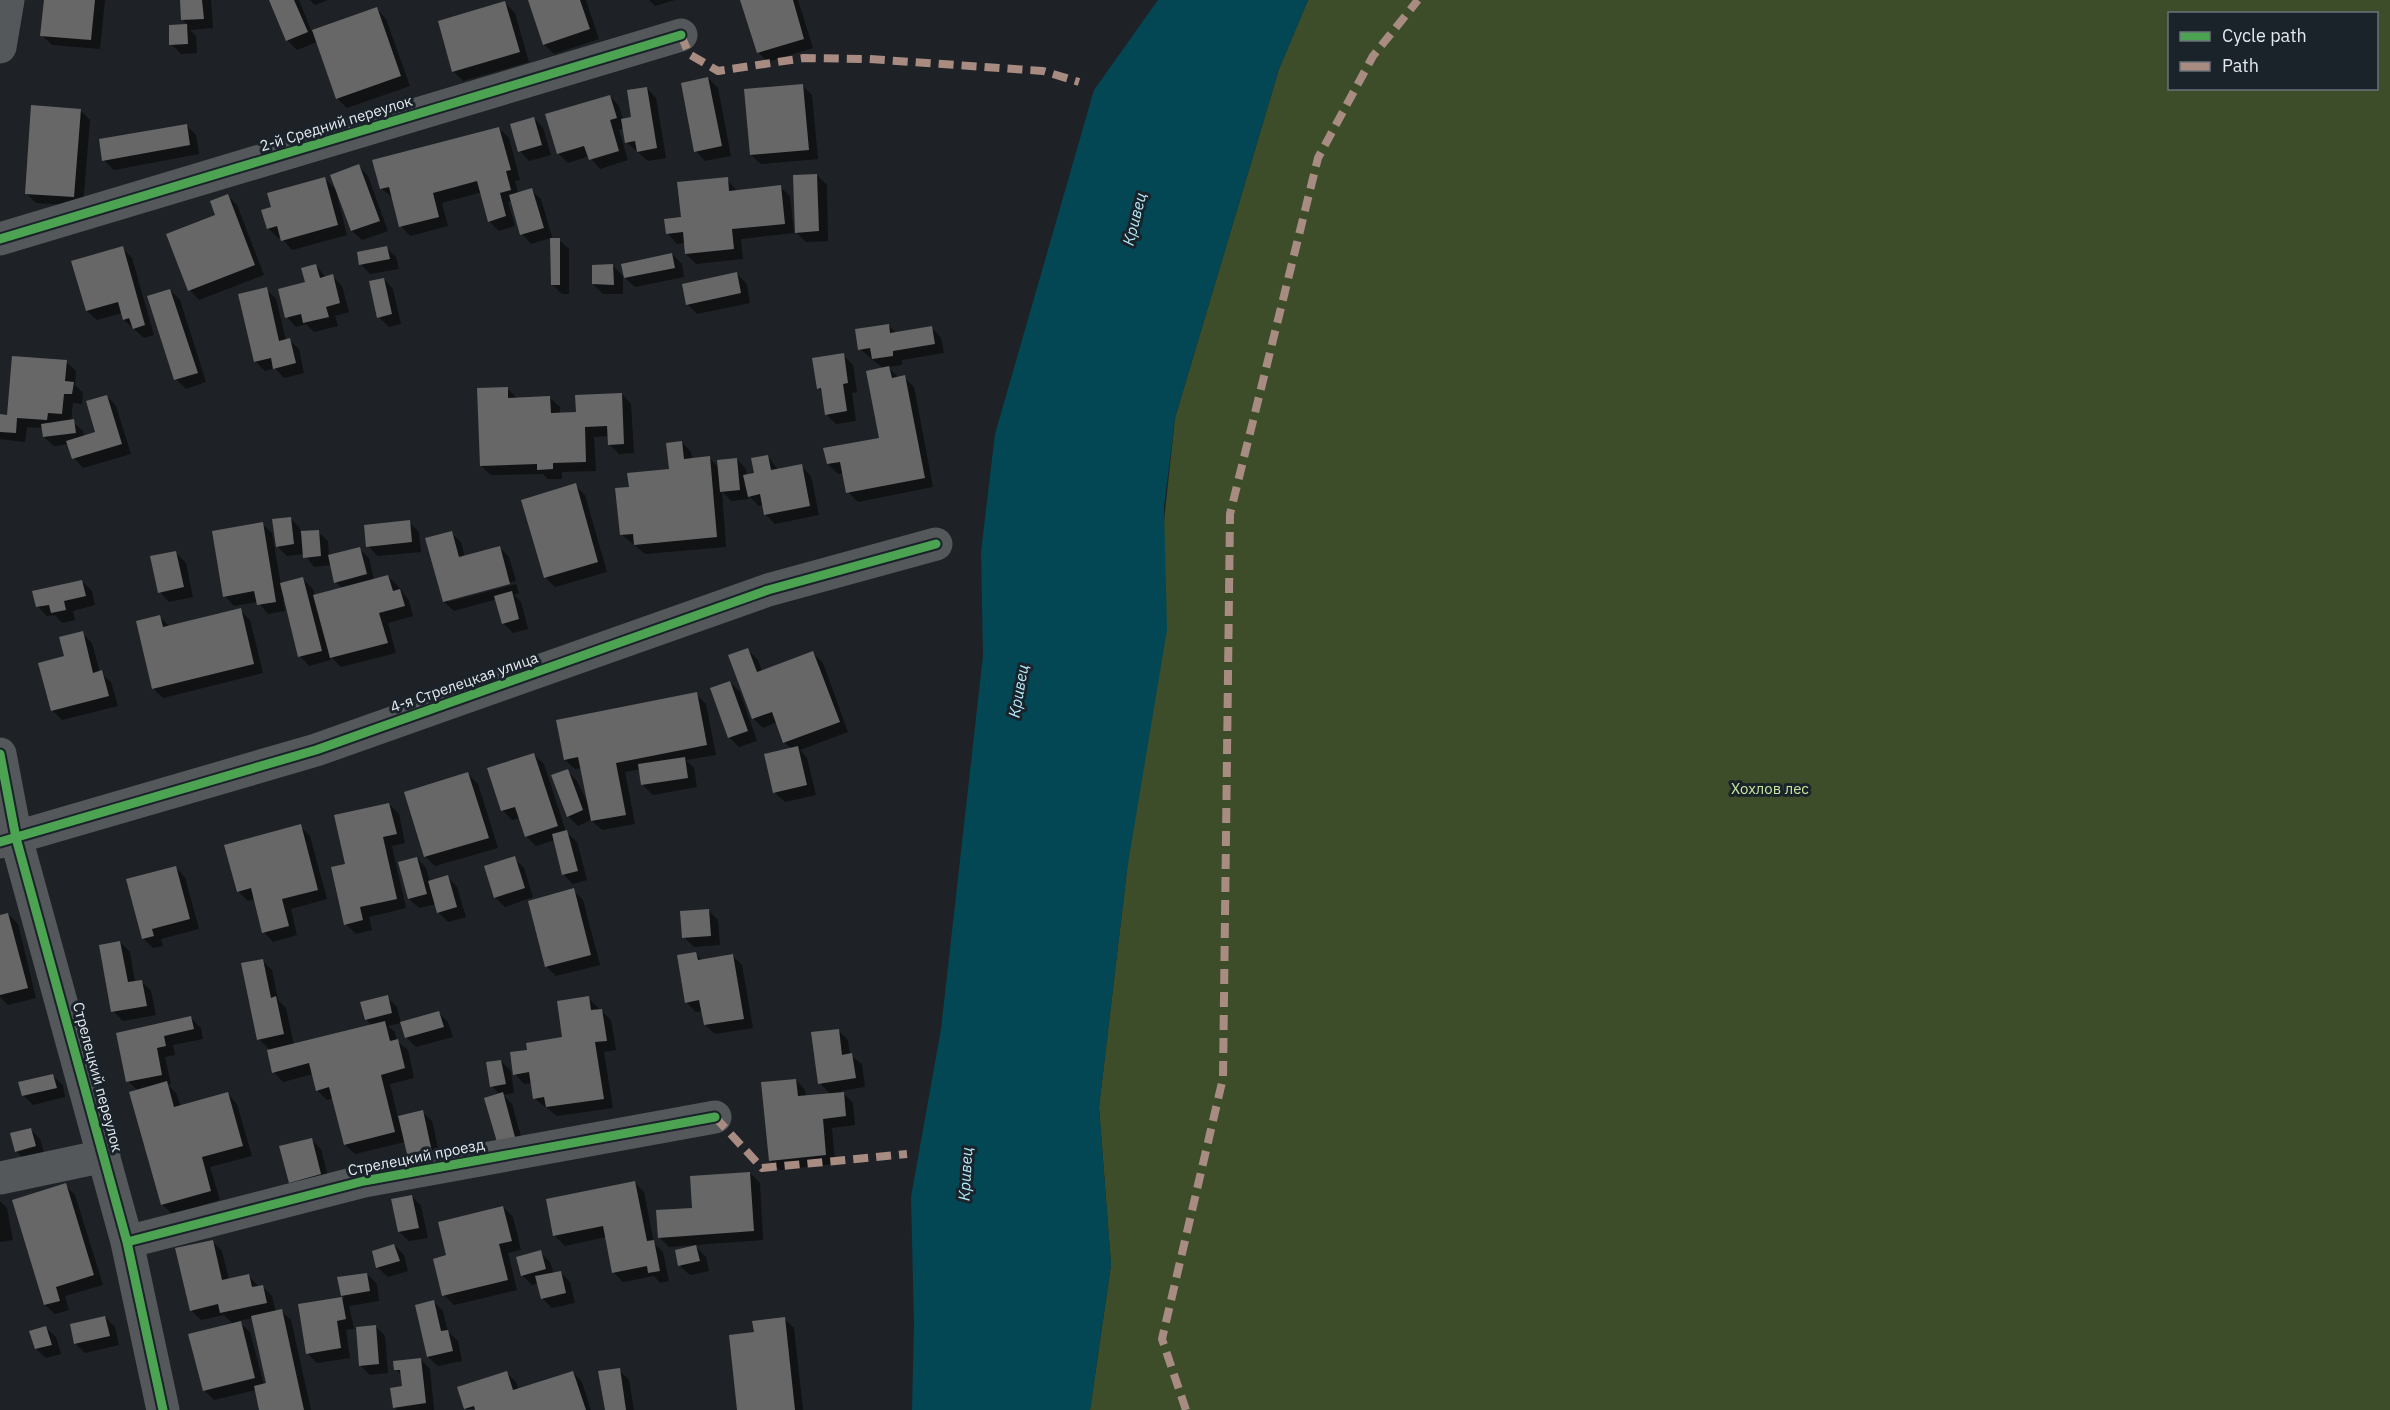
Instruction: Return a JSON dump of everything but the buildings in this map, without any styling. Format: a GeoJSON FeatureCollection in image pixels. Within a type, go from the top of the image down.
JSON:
{"type":"FeatureCollection","features":[{"type":"Feature","properties":{"kind":"street"},"geometry":{"type":"LineString","coordinates":[[0,47],[8,0]]}},
{"type":"Feature","properties":{"kind":"street","name":"2-й Средний переулок"},"geometry":{"type":"LineString","coordinates":[[0,239],[681,35]]}},
{"type":"Feature","properties":{"kind":"street","name":"4-я Стрелецкая улица"},"geometry":{"type":"LineString","coordinates":[[8,840],[316,750],[768,590],[936,544]]}},
{"type":"Feature","properties":{"kind":"street","name":"Стрелецкий переулок"},"geometry":{"type":"LineString","coordinates":[[0,754],[8,840],[104,1156],[127,1242],[163,1410]]}},
{"type":"Feature","properties":{"kind":"street","name":"Стрелецкий проезд"},"geometry":{"type":"LineString","coordinates":[[127,1242],[364,1181],[715,1117]]}},
{"type":"Feature","properties":{"kind":"street"},"geometry":{"type":"LineString","coordinates":[[0,1178],[104,1156]]}},
{"type":"Feature","properties":{"kind":"green space","name":"Хохлов лес"},"geometry":{"type":"Polygon","coordinates":[[[1308,0],[2390,0],[2390,1410],[1090,1410],[1111,1265],[1099,1107],[1127,870],[1175,418],[1279,69],[1308,0]]]}},
{"type":"Feature","properties":{"kind":"water","name":"Кривец"},"geometry":{"type":"Polygon","coordinates":[[[1158,0],[1308,0],[1279,69],[1175,418],[1164,507],[1167,630],[1127,870],[1099,1107],[1111,1265],[1090,1410],[912,1410],[914,1324],[911,1197],[941,1029],[983,656],[981,552],[995,434],[1094,90],[1158,0]]]}},
{"type":"Feature","properties":{"kind":"marked path"},"geometry":{"type":"LineString","coordinates":[[1186,1410],[1162,1339],[1223,1078],[1230,514],[1318,158],[1373,56],[1418,0]]}},
{"type":"Feature","properties":{"kind":"marked path"},"geometry":{"type":"LineString","coordinates":[[681,35],[689,54],[718,71],[804,58],[869,59],[1043,71],[1079,82]]}},
{"type":"Feature","properties":{"kind":"marked path"},"geometry":{"type":"LineString","coordinates":[[715,1117],[762,1168],[907,1154]]}},
{"type":"Feature","properties":{"kind":"cycle path"},"geometry":{"type":"LineString","coordinates":[[0,239],[681,35]]}},
{"type":"Feature","properties":{"kind":"cycle path"},"geometry":{"type":"LineString","coordinates":[[0,842],[316,750],[768,590],[936,544]]}},
{"type":"Feature","properties":{"kind":"cycle path"},"geometry":{"type":"LineString","coordinates":[[0,754],[16,838],[127,1242],[163,1410]]}},
{"type":"Feature","properties":{"kind":"cycle path"},"geometry":{"type":"LineString","coordinates":[[127,1242],[364,1181],[715,1117]]}}]}
